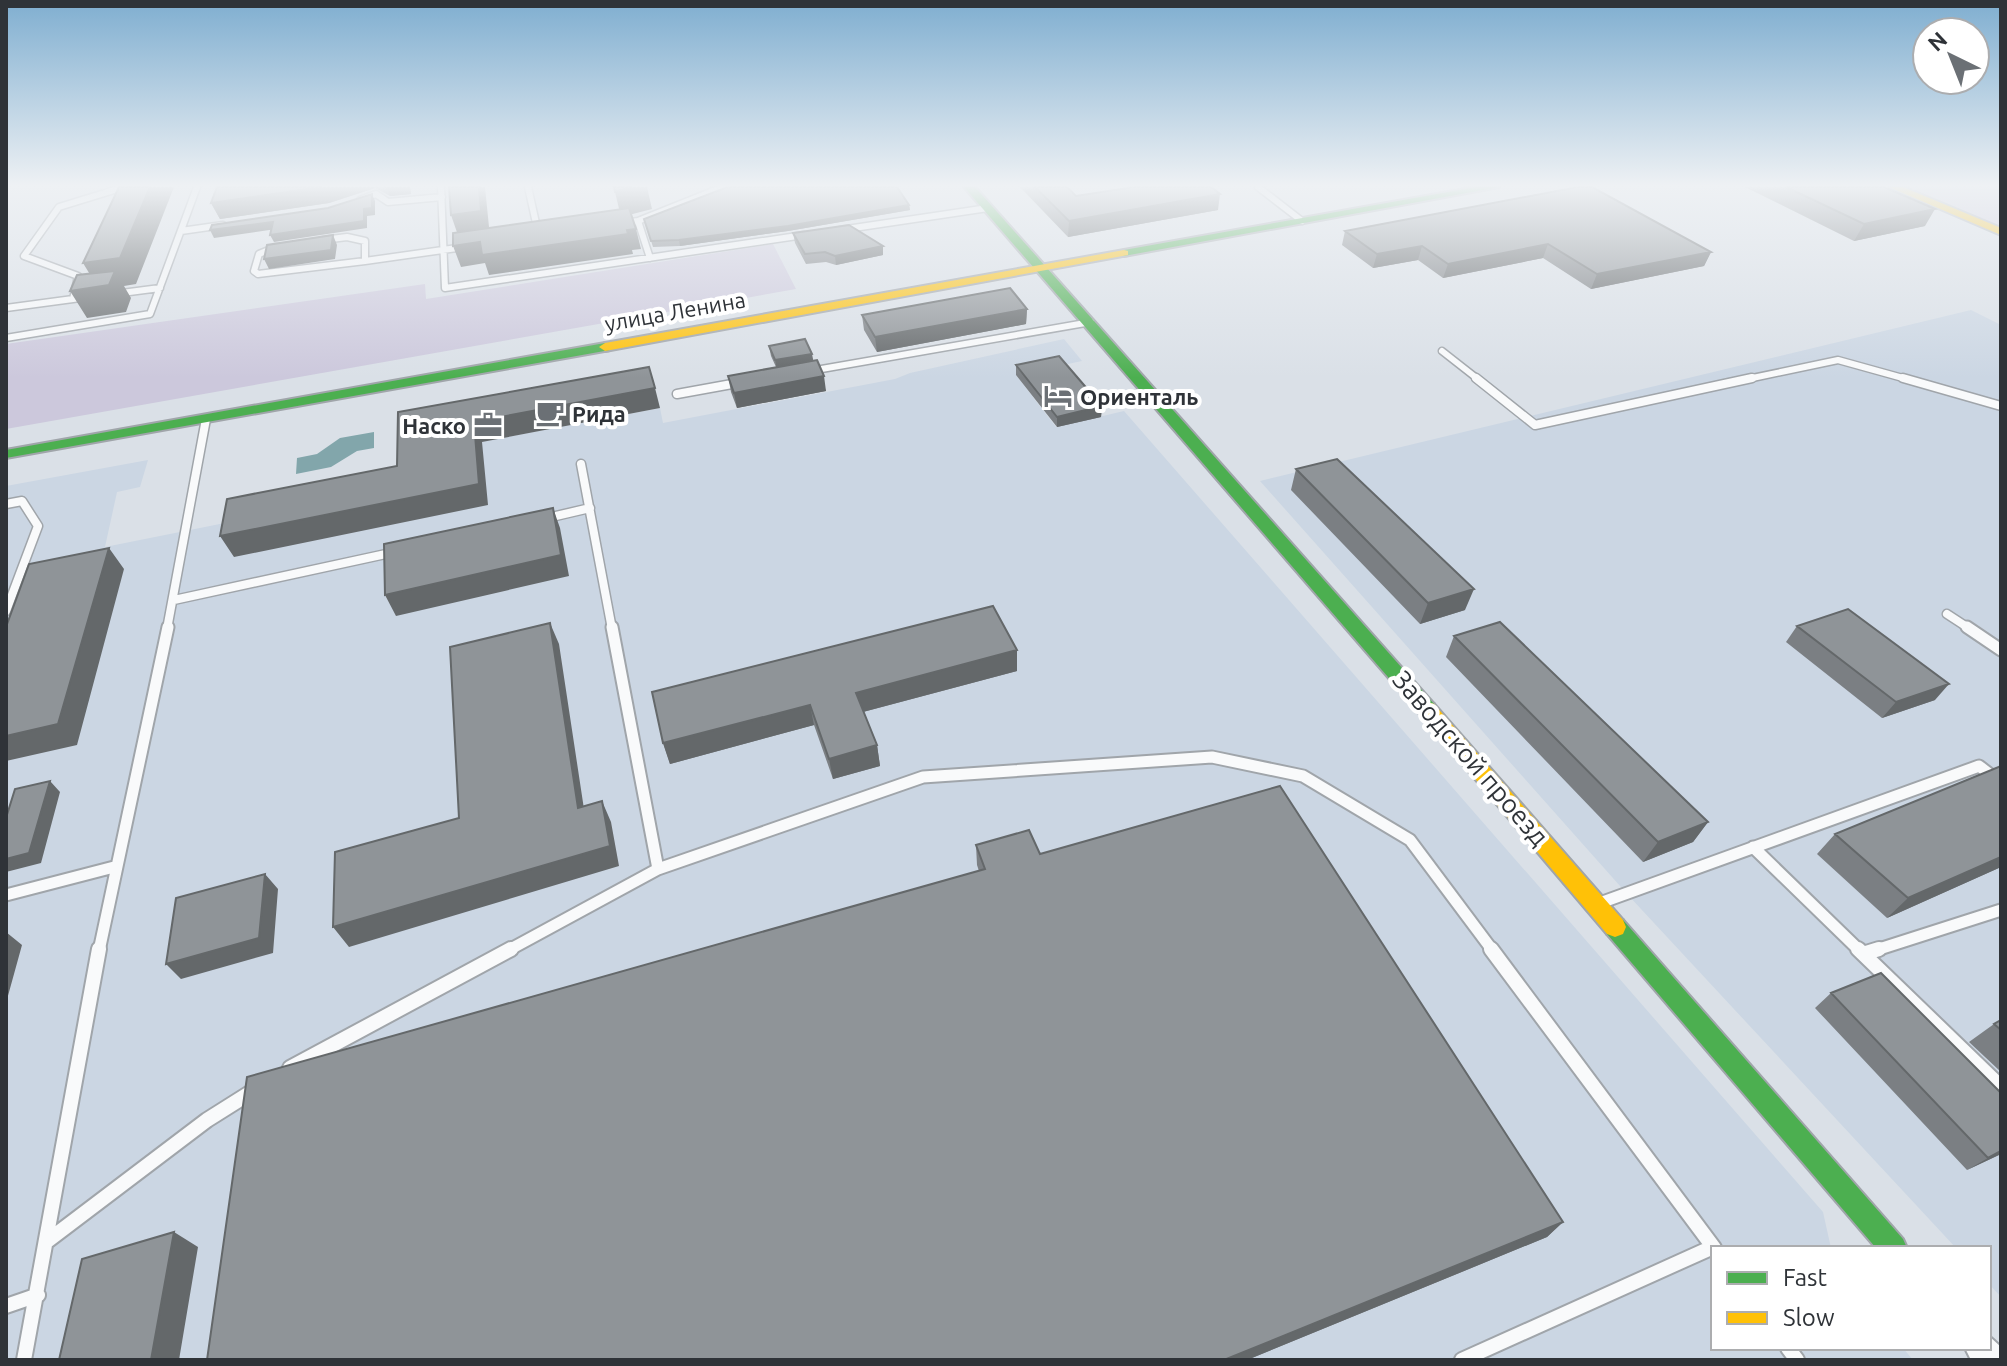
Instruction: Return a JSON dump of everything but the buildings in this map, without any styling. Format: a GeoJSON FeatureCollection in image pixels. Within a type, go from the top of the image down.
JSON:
{"type":"FeatureCollection","features":[{"type":"Feature","properties":{"kind":"main road","name":"Заводской проезд"},"geometry":{"type":"LineString","coordinates":[[1027,251],[1892,1246]]}},
{"type":"Feature","properties":{"kind":"main road","name":"улица Ленина"},"geometry":{"type":"LineString","coordinates":[[6,454],[1146,251]]}},
{"type":"Feature","properties":{"kind":"lane"},"geometry":{"type":"LineString","coordinates":[[28,251],[24,256],[78,276],[73,299]]}},
{"type":"Feature","properties":{"kind":"lane"},"geometry":{"type":"LineString","coordinates":[[6,338],[150,314],[174,251]]}},
{"type":"Feature","properties":{"kind":"lane"},"geometry":{"type":"LineString","coordinates":[[262,251],[254,271],[266,275],[444,251],[445,288],[699,251]]}},
{"type":"Feature","properties":{"kind":"lane"},"geometry":{"type":"LineString","coordinates":[[365,251],[365,261]]}},
{"type":"Feature","properties":{"kind":"lane"},"geometry":{"type":"LineString","coordinates":[[648,251],[650,258]]}},
{"type":"Feature","properties":{"kind":"lane"},"geometry":{"type":"LineString","coordinates":[[6,308],[160,288]]}},
{"type":"Feature","properties":{"kind":"lane"},"geometry":{"type":"LineString","coordinates":[[800,373],[1091,322]]}},
{"type":"Feature","properties":{"kind":"lane"},"geometry":{"type":"LineString","coordinates":[[1442,351],[1535,425],[1838,360],[2001,406]]}},
{"type":"Feature","properties":{"kind":"lane"},"geometry":{"type":"LineString","coordinates":[[677,394],[754,380]]}},
{"type":"Feature","properties":{"kind":"lane"},"geometry":{"type":"LineString","coordinates":[[24,1360],[114,867],[174,600],[206,419]]}},
{"type":"Feature","properties":{"kind":"lane"},"geometry":{"type":"LineString","coordinates":[[581,464],[658,869]]}},
{"type":"Feature","properties":{"kind":"lane"},"geometry":{"type":"LineString","coordinates":[[6,504],[22,501],[38,526],[6,611]]}},
{"type":"Feature","properties":{"kind":"lane"},"geometry":{"type":"LineString","coordinates":[[528,522],[590,508]]}},
{"type":"Feature","properties":{"kind":"lane"},"geometry":{"type":"LineString","coordinates":[[174,600],[405,549]]}},
{"type":"Feature","properties":{"kind":"lane"},"geometry":{"type":"LineString","coordinates":[[1947,614],[2001,650]]}},
{"type":"Feature","properties":{"kind":"lane"},"geometry":{"type":"LineString","coordinates":[[279,1075],[658,869],[923,777],[1212,757],[1303,776],[1410,840],[1712,1246]]}},
{"type":"Feature","properties":{"kind":"lane"},"geometry":{"type":"LineString","coordinates":[[1598,904],[1979,766],[2001,783]]}},
{"type":"Feature","properties":{"kind":"lane"},"geometry":{"type":"LineString","coordinates":[[1753,847],[1866,953],[2001,1087]]}},
{"type":"Feature","properties":{"kind":"lane"},"geometry":{"type":"LineString","coordinates":[[6,895],[114,867]]}},
{"type":"Feature","properties":{"kind":"lane"},"geometry":{"type":"LineString","coordinates":[[1866,953],[2001,910]]}},
{"type":"Feature","properties":{"kind":"lane"},"geometry":{"type":"LineString","coordinates":[[46,1242],[207,1120],[267,1082]]}},
{"type":"Feature","properties":{"kind":"lane"},"geometry":{"type":"LineString","coordinates":[[1462,1360],[1711,1248]]}},
{"type":"Feature","properties":{"kind":"lane"},"geometry":{"type":"LineString","coordinates":[[6,1306],[38,1295]]}},
{"type":"Feature","properties":{"kind":"shaded area"},"geometry":{"type":"Polygon","coordinates":[[[730,251],[776,251],[796,289],[6,429],[6,344],[425,284],[426,299],[730,251]]]}},
{"type":"Feature","properties":{"kind":"shaded area"},"geometry":{"type":"Polygon","coordinates":[[[1971,310],[2001,325],[2001,1297],[1991,1286],[1991,1246],[1954,1246],[1628,895],[1260,481],[1971,310]]]}},
{"type":"Feature","properties":{"kind":"shaded area"},"geometry":{"type":"Polygon","coordinates":[[[1064,339],[1082,361],[1016,375],[1056,427],[1124,411],[1823,1212],[1831,1246],[1711,1246],[1711,1350],[1905,1350],[1913,1360],[6,1360],[6,486],[148,460],[140,487],[117,492],[105,547],[405,487],[407,456],[660,408],[663,423],[895,379],[1064,339]]]}},
{"type":"Feature","properties":{"kind":"water"},"geometry":{"type":"Polygon","coordinates":[[[374,432],[374,448],[357,451],[331,467],[296,474],[297,458],[317,454],[340,438],[374,432]]]}},
{"type":"Feature","properties":{"kind":"traffic: fast"},"geometry":{"type":"LineString","coordinates":[[1025,251],[1427,709]]}},
{"type":"Feature","properties":{"kind":"traffic: fast"},"geometry":{"type":"LineString","coordinates":[[1124,253],[1137,251]]}},
{"type":"Feature","properties":{"kind":"traffic: fast"},"geometry":{"type":"LineString","coordinates":[[6,454],[605,347]]}},
{"type":"Feature","properties":{"kind":"traffic: fast"},"geometry":{"type":"LineString","coordinates":[[1615,927],[1892,1246]]}},
{"type":"Feature","properties":{"kind":"traffic: slow"},"geometry":{"type":"LineString","coordinates":[[605,347],[1124,253]]}},
{"type":"Feature","properties":{"kind":"traffic: slow"},"geometry":{"type":"LineString","coordinates":[[1427,709],[1615,927]]}},
{"type":"Feature","properties":{"kind":"place","name":"Ориенталь"},"geometry":{"type":"Point","coordinates":[1058,396]}},
{"type":"Feature","properties":{"kind":"place","name":"Рида"},"geometry":{"type":"Point","coordinates":[550,413]}},
{"type":"Feature","properties":{"kind":"place","name":"Наско"},"geometry":{"type":"Point","coordinates":[488,425]}}]}
